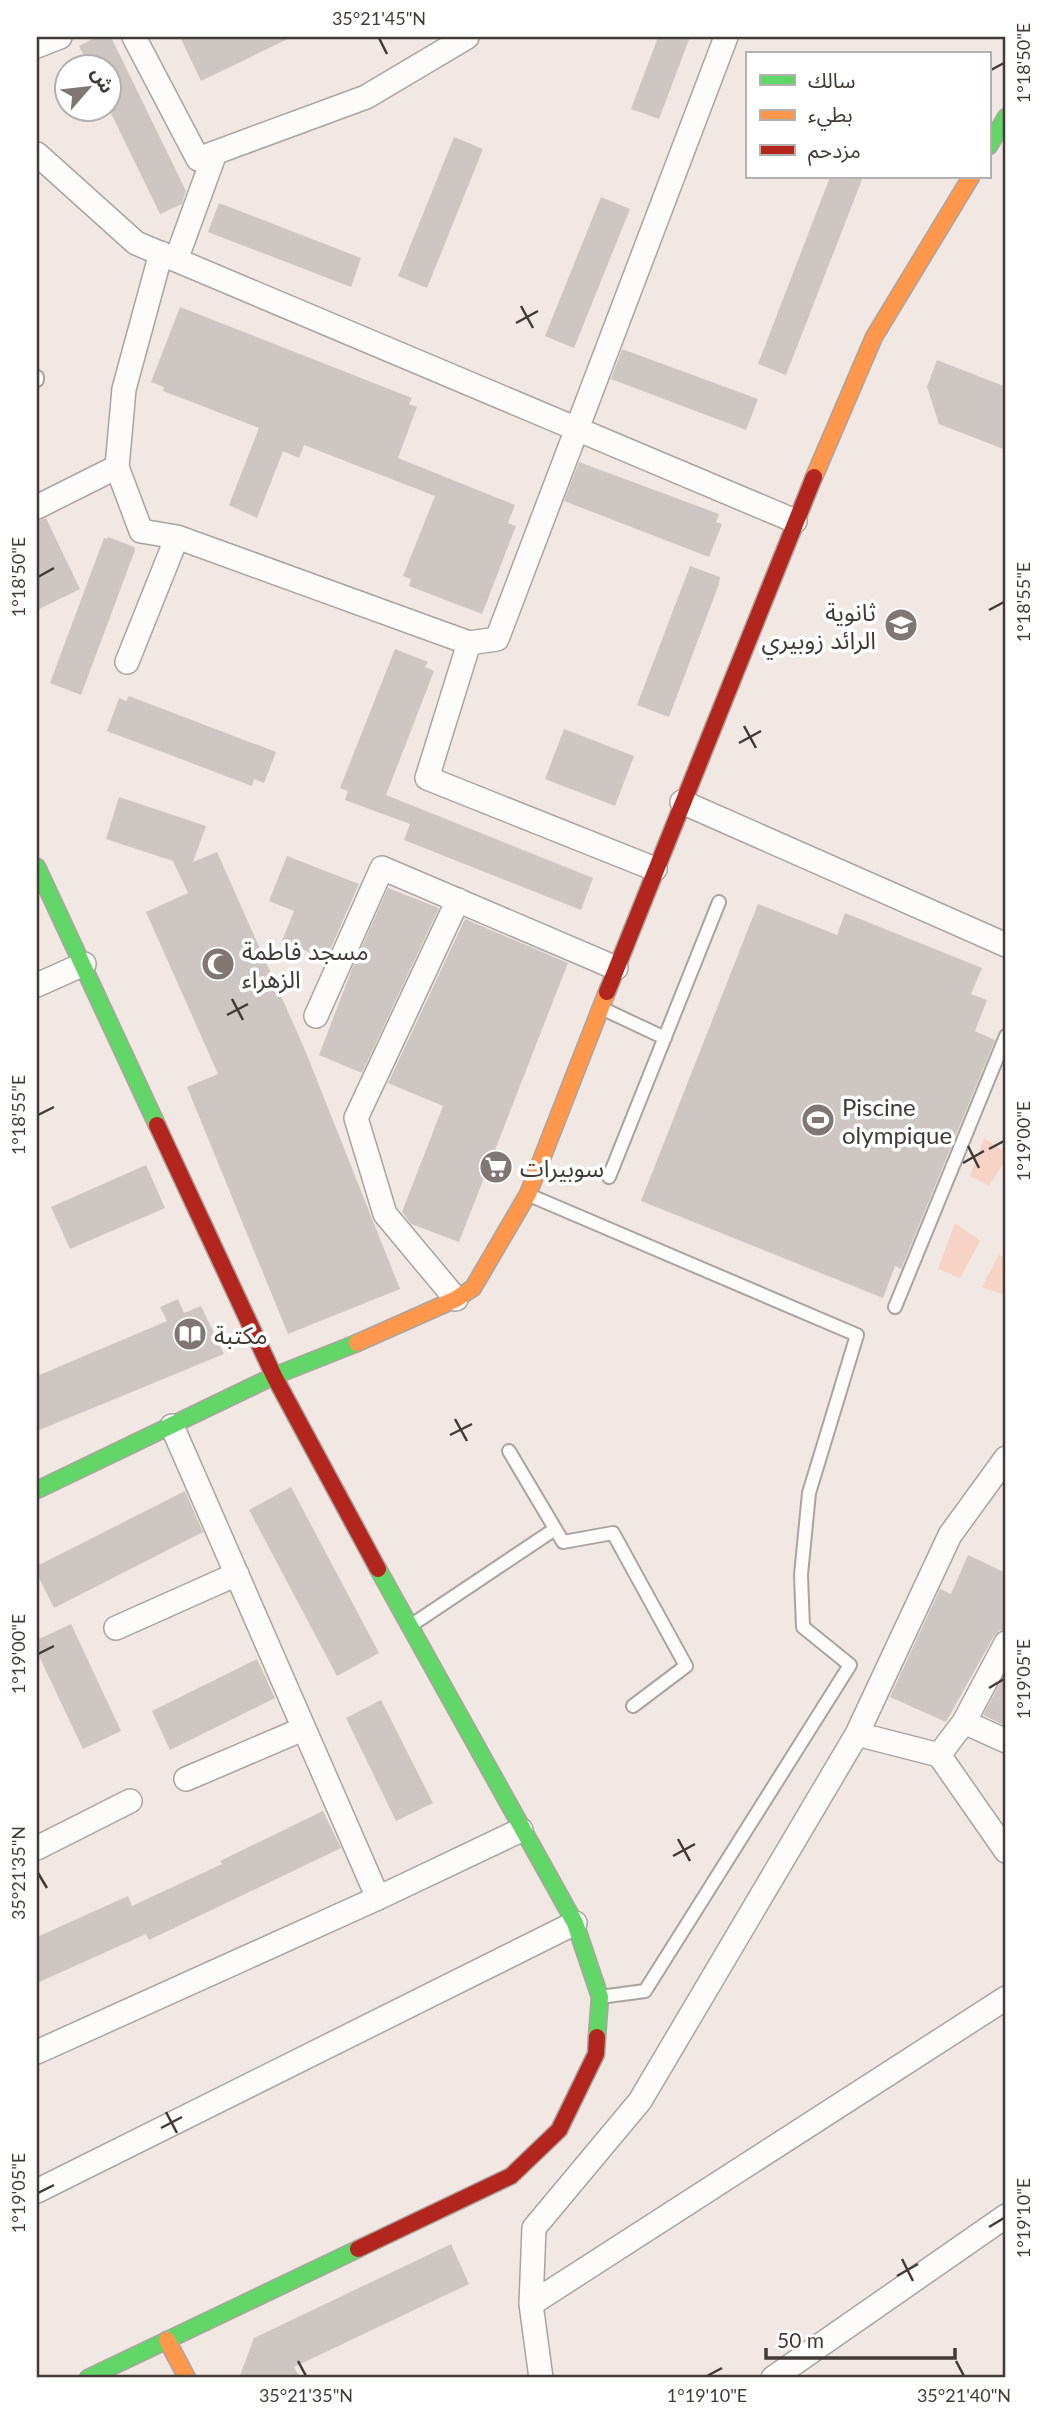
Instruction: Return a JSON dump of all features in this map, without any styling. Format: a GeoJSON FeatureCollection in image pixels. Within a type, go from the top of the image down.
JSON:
{"type":"FeatureCollection","features":[{"type":"Feature","properties":{"kind":"street"},"geometry":{"type":"LineString","coordinates":[[37,46],[60,37]]}},
{"type":"Feature","properties":{"kind":"street"},"geometry":{"type":"LineString","coordinates":[[134,37],[198,159],[366,97],[467,37]]}},
{"type":"Feature","properties":{"kind":"street"},"geometry":{"type":"LineString","coordinates":[[215,153],[169,257],[124,389],[117,467],[141,531],[177,537],[469,643],[497,639],[726,37]]}},
{"type":"Feature","properties":{"kind":"street"},"geometry":{"type":"LineString","coordinates":[[990,144],[1006,117]]}},
{"type":"Feature","properties":{"kind":"street"},"geometry":{"type":"LineString","coordinates":[[37,154],[136,243],[795,521]]}},
{"type":"Feature","properties":{"kind":"street"},"geometry":{"type":"LineString","coordinates":[[37,1490],[274,1376],[456,1299],[473,1288],[528,1194],[681,802],[795,521],[874,337],[970,178]]}},
{"type":"Feature","properties":{"kind":"street"},"geometry":{"type":"LineString","coordinates":[[37,507],[117,467]]}},
{"type":"Feature","properties":{"kind":"street"},"geometry":{"type":"LineString","coordinates":[[127,662],[177,537]]}},
{"type":"Feature","properties":{"kind":"street"},"geometry":{"type":"LineString","coordinates":[[469,643],[427,778],[655,869]]}},
{"type":"Feature","properties":{"kind":"street"},"geometry":{"type":"LineString","coordinates":[[681,802],[1006,944]]}},
{"type":"Feature","properties":{"kind":"street"},"geometry":{"type":"LineString","coordinates":[[37,867],[274,1376],[521,1830],[575,1923],[600,1997],[596,2054],[559,2130],[511,2176],[88,2378]]}},
{"type":"Feature","properties":{"kind":"street"},"geometry":{"type":"LineString","coordinates":[[316,1016],[382,868],[616,968]]}},
{"type":"Feature","properties":{"kind":"street"},"geometry":{"type":"LineString","coordinates":[[456,1299],[385,1214],[356,1118],[458,900]]}},
{"type":"Feature","properties":{"kind":"street"},"geometry":{"type":"LineString","coordinates":[[37,985],[84,964]]}},
{"type":"Feature","properties":{"kind":"street"},"geometry":{"type":"LineString","coordinates":[[172,1426],[378,1898]]}},
{"type":"Feature","properties":{"kind":"street"},"geometry":{"type":"LineString","coordinates":[[541,2378],[531,2304],[534,2228],[640,2101],[857,1734],[950,1535],[1006,1458]]}},
{"type":"Feature","properties":{"kind":"street"},"geometry":{"type":"LineString","coordinates":[[117,1629],[237,1574]]}},
{"type":"Feature","properties":{"kind":"street"},"geometry":{"type":"LineString","coordinates":[[939,1755],[964,1722],[1006,1643]]}},
{"type":"Feature","properties":{"kind":"street"},"geometry":{"type":"LineString","coordinates":[[964,1722],[1006,1741]]}},
{"type":"Feature","properties":{"kind":"street"},"geometry":{"type":"LineString","coordinates":[[186,1779],[303,1729]]}},
{"type":"Feature","properties":{"kind":"street"},"geometry":{"type":"LineString","coordinates":[[857,1734],[939,1755],[1006,1851]]}},
{"type":"Feature","properties":{"kind":"street"},"geometry":{"type":"LineString","coordinates":[[37,1848],[130,1801]]}},
{"type":"Feature","properties":{"kind":"street"},"geometry":{"type":"LineString","coordinates":[[37,2052],[378,1898],[521,1830]]}},
{"type":"Feature","properties":{"kind":"street"},"geometry":{"type":"LineString","coordinates":[[37,2191],[575,1923]]}},
{"type":"Feature","properties":{"kind":"street"},"geometry":{"type":"LineString","coordinates":[[531,2304],[1006,1998]]}},
{"type":"Feature","properties":{"kind":"street"},"geometry":{"type":"LineString","coordinates":[[772,2378],[1006,2216]]}},
{"type":"Feature","properties":{"kind":"street"},"geometry":{"type":"LineString","coordinates":[[167,2340],[187,2378]]}},
{"type":"Feature","properties":{"kind":"lane"},"geometry":{"type":"LineString","coordinates":[[609,1177],[719,902]]}},
{"type":"Feature","properties":{"kind":"lane"},"geometry":{"type":"LineString","coordinates":[[600,1008],[665,1038]]}},
{"type":"Feature","properties":{"kind":"lane"},"geometry":{"type":"LineString","coordinates":[[895,1307],[1006,1036]]}},
{"type":"Feature","properties":{"kind":"lane"},"geometry":{"type":"LineString","coordinates":[[528,1194],[857,1335],[809,1493],[801,1575],[803,1627],[850,1665],[645,1991],[600,1997]]}},
{"type":"Feature","properties":{"kind":"lane"},"geometry":{"type":"LineString","coordinates":[[509,1451],[563,1542],[613,1533],[686,1666],[633,1706]]}},
{"type":"Feature","properties":{"kind":"lane"},"geometry":{"type":"LineString","coordinates":[[409,1626],[555,1529]]}},
{"type":"Feature","properties":{"kind":"shaded area"},"geometry":{"type":"Polygon","coordinates":[[[984,1138],[1006,1153],[1006,1159],[989,1186],[970,1176],[984,1138]]]}},
{"type":"Feature","properties":{"kind":"shaded area"},"geometry":{"type":"Polygon","coordinates":[[[955,1223],[980,1241],[960,1278],[938,1269],[955,1223]]]}},
{"type":"Feature","properties":{"kind":"shaded area"},"geometry":{"type":"Polygon","coordinates":[[[999,1254],[1006,1259],[1004,1295],[982,1287],[999,1254]]]}},
{"type":"Feature","properties":{"kind":"building"},"geometry":{"type":"Polygon","coordinates":[[[97,37],[111,37],[118,52],[82,52],[79,46],[97,37]]]}},
{"type":"Feature","properties":{"kind":"building"},"geometry":{"type":"Polygon","coordinates":[[[180,37],[292,37],[201,81],[180,37]]]}},
{"type":"Feature","properties":{"kind":"building"},"geometry":{"type":"Polygon","coordinates":[[[658,37],[690,37],[659,119],[631,109],[658,37]]]}},
{"type":"Feature","properties":{"kind":"building"},"geometry":{"type":"Polygon","coordinates":[[[122,60],[186,191],[182,204],[160,214],[115,122],[122,122],[122,60]]]}},
{"type":"Feature","properties":{"kind":"building"},"geometry":{"type":"Polygon","coordinates":[[[454,137],[483,149],[427,288],[398,276],[454,137]]]}},
{"type":"Feature","properties":{"kind":"building"},"geometry":{"type":"Polygon","coordinates":[[[830,178],[863,178],[786,375],[758,364],[830,178]]]}},
{"type":"Feature","properties":{"kind":"building"},"geometry":{"type":"Polygon","coordinates":[[[601,197],[630,209],[574,348],[545,336],[601,197]]]}},
{"type":"Feature","properties":{"kind":"building"},"geometry":{"type":"Polygon","coordinates":[[[219,203],[361,258],[351,287],[208,232],[219,203]]]}},
{"type":"Feature","properties":{"kind":"building"},"geometry":{"type":"Polygon","coordinates":[[[180,307],[412,398],[409,404],[417,407],[398,458],[515,505],[508,523],[516,526],[482,614],[409,586],[411,579],[403,576],[435,496],[304,445],[299,458],[283,451],[257,518],[229,505],[259,428],[163,391],[164,387],[151,382],[180,307]]]}},
{"type":"Feature","properties":{"kind":"building"},"geometry":{"type":"Polygon","coordinates":[[[622,349],[758,399],[746,430],[611,379],[622,349]]]}},
{"type":"Feature","properties":{"kind":"building"},"geometry":{"type":"Polygon","coordinates":[[[937,360],[1006,387],[1006,450],[939,424],[927,387],[937,360]]]}},
{"type":"Feature","properties":{"kind":"building"},"geometry":{"type":"Polygon","coordinates":[[[579,462],[719,514],[716,522],[722,524],[709,557],[564,501],[579,462]]]}},
{"type":"Feature","properties":{"kind":"building"},"geometry":{"type":"Polygon","coordinates":[[[46,518],[80,589],[37,610],[37,521],[46,518]]]}},
{"type":"Feature","properties":{"kind":"building"},"geometry":{"type":"Polygon","coordinates":[[[108,537],[134,547],[135,550],[81,695],[50,683],[104,538],[108,537]]]}},
{"type":"Feature","properties":{"kind":"building"},"geometry":{"type":"Polygon","coordinates":[[[690,566],[720,577],[669,717],[637,705],[690,566]]]}},
{"type":"Feature","properties":{"kind":"building"},"geometry":{"type":"Polygon","coordinates":[[[395,649],[428,662],[425,667],[434,671],[386,795],[593,878],[581,910],[404,840],[410,824],[345,800],[348,791],[340,788],[395,649]]]}},
{"type":"Feature","properties":{"kind":"building"},"geometry":{"type":"Polygon","coordinates":[[[129,696],[276,752],[264,783],[254,779],[252,786],[107,731],[119,698],[126,701],[129,696]]]}},
{"type":"Feature","properties":{"kind":"building"},"geometry":{"type":"Polygon","coordinates":[[[564,729],[634,756],[615,806],[545,779],[564,729]]]}},
{"type":"Feature","properties":{"kind":"building"},"geometry":{"type":"Polygon","coordinates":[[[119,797],[206,826],[193,862],[217,852],[305,1050],[400,1289],[288,1334],[187,1087],[218,1074],[146,912],[188,893],[173,861],[106,839],[119,797]]]}},
{"type":"Feature","properties":{"kind":"building"},"geometry":{"type":"Polygon","coordinates":[[[287,856],[359,884],[326,959],[282,941],[294,911],[269,901],[287,856]]]}},
{"type":"Feature","properties":{"kind":"building"},"geometry":{"type":"Polygon","coordinates":[[[388,888],[439,908],[362,1073],[319,1055],[352,969],[388,888]]]}},
{"type":"Feature","properties":{"kind":"building","name":"Piscine olympique"},"geometry":{"type":"Polygon","coordinates":[[[758,904],[837,935],[845,913],[982,968],[971,994],[987,1000],[975,1031],[995,1040],[901,1269],[895,1266],[883,1298],[641,1201],[758,904]]]}},
{"type":"Feature","properties":{"kind":"building"},"geometry":{"type":"Polygon","coordinates":[[[465,919],[568,963],[459,1242],[411,1224],[402,1212],[443,1106],[388,1083],[465,919]]]}},
{"type":"Feature","properties":{"kind":"building"},"geometry":{"type":"Polygon","coordinates":[[[146,1165],[165,1208],[70,1249],[51,1207],[146,1165]]]}},
{"type":"Feature","properties":{"kind":"building"},"geometry":{"type":"Polygon","coordinates":[[[178,1299],[184,1313],[201,1306],[224,1354],[37,1431],[37,1376],[167,1321],[160,1307],[178,1299]]]}},
{"type":"Feature","properties":{"kind":"building"},"geometry":{"type":"Polygon","coordinates":[[[291,1487],[379,1653],[337,1676],[249,1510],[291,1487]]]}},
{"type":"Feature","properties":{"kind":"building"},"geometry":{"type":"Polygon","coordinates":[[[185,1491],[203,1532],[54,1608],[37,1574],[37,1566],[185,1491]]]}},
{"type":"Feature","properties":{"kind":"building"},"geometry":{"type":"Polygon","coordinates":[[[968,1555],[1006,1573],[1006,1629],[994,1636],[946,1722],[890,1697],[940,1589],[951,1594],[968,1555]]]}},
{"type":"Feature","properties":{"kind":"building"},"geometry":{"type":"Polygon","coordinates":[[[71,1624],[121,1731],[83,1749],[37,1652],[37,1640],[71,1624]]]}},
{"type":"Feature","properties":{"kind":"building"},"geometry":{"type":"Polygon","coordinates":[[[257,1659],[275,1698],[170,1750],[152,1711],[257,1659]]]}},
{"type":"Feature","properties":{"kind":"building"},"geometry":{"type":"Polygon","coordinates":[[[1006,1672],[1006,1726],[983,1715],[1006,1672]]]}},
{"type":"Feature","properties":{"kind":"building"},"geometry":{"type":"Polygon","coordinates":[[[381,1700],[433,1803],[396,1821],[346,1718],[381,1700]]]}},
{"type":"Feature","properties":{"kind":"building"},"geometry":{"type":"Polygon","coordinates":[[[323,1811],[341,1848],[149,1940],[146,1934],[37,1983],[37,1937],[128,1896],[132,1906],[222,1864],[220,1861],[323,1811]]]}},
{"type":"Feature","properties":{"kind":"building"},"geometry":{"type":"Polygon","coordinates":[[[451,2244],[469,2284],[294,2367],[300,2378],[239,2378],[254,2338],[451,2244]]]}},
{"type":"Feature","properties":{"kind":"traffic: fast"},"geometry":{"type":"LineString","coordinates":[[990,144],[1006,117]]}},
{"type":"Feature","properties":{"kind":"traffic: fast"},"geometry":{"type":"LineString","coordinates":[[37,867],[157,1125]]}},
{"type":"Feature","properties":{"kind":"traffic: fast"},"geometry":{"type":"LineString","coordinates":[[37,1490],[274,1376],[357,1343]]}},
{"type":"Feature","properties":{"kind":"traffic: fast"},"geometry":{"type":"LineString","coordinates":[[378,1569],[575,1923],[600,1997],[597,2037]]}},
{"type":"Feature","properties":{"kind":"traffic: fast"},"geometry":{"type":"LineString","coordinates":[[88,2378],[358,2249]]}},
{"type":"Feature","properties":{"kind":"traffic: slow"},"geometry":{"type":"LineString","coordinates":[[814,477],[874,337],[970,178]]}},
{"type":"Feature","properties":{"kind":"traffic: slow"},"geometry":{"type":"LineString","coordinates":[[357,1343],[456,1299],[473,1288],[528,1194],[607,992]]}},
{"type":"Feature","properties":{"kind":"traffic: slow"},"geometry":{"type":"LineString","coordinates":[[167,2340],[187,2378]]}},
{"type":"Feature","properties":{"kind":"traffic: jam"},"geometry":{"type":"LineString","coordinates":[[607,992],[814,477]]}},
{"type":"Feature","properties":{"kind":"traffic: jam"},"geometry":{"type":"LineString","coordinates":[[157,1125],[274,1376],[378,1569]]}},
{"type":"Feature","properties":{"kind":"traffic: jam"},"geometry":{"type":"LineString","coordinates":[[358,2249],[511,2176],[559,2130],[596,2054],[597,2037]]}},
{"type":"Feature","properties":{"kind":"place","name":"ثانوية الرائد زوبيري"},"geometry":{"type":"Point","coordinates":[901,625]}},
{"type":"Feature","properties":{"kind":"place","name":"مسجد فاطمة الزهراء"},"geometry":{"type":"Point","coordinates":[218,964]}},
{"type":"Feature","properties":{"kind":"place","name":"Piscine olympique"},"geometry":{"type":"Point","coordinates":[818,1120]}},
{"type":"Feature","properties":{"kind":"place","name":"سوبيرات"},"geometry":{"type":"Point","coordinates":[496,1167]}},
{"type":"Feature","properties":{"kind":"place","name":"مكتبة"},"geometry":{"type":"Point","coordinates":[190,1334]}}]}
